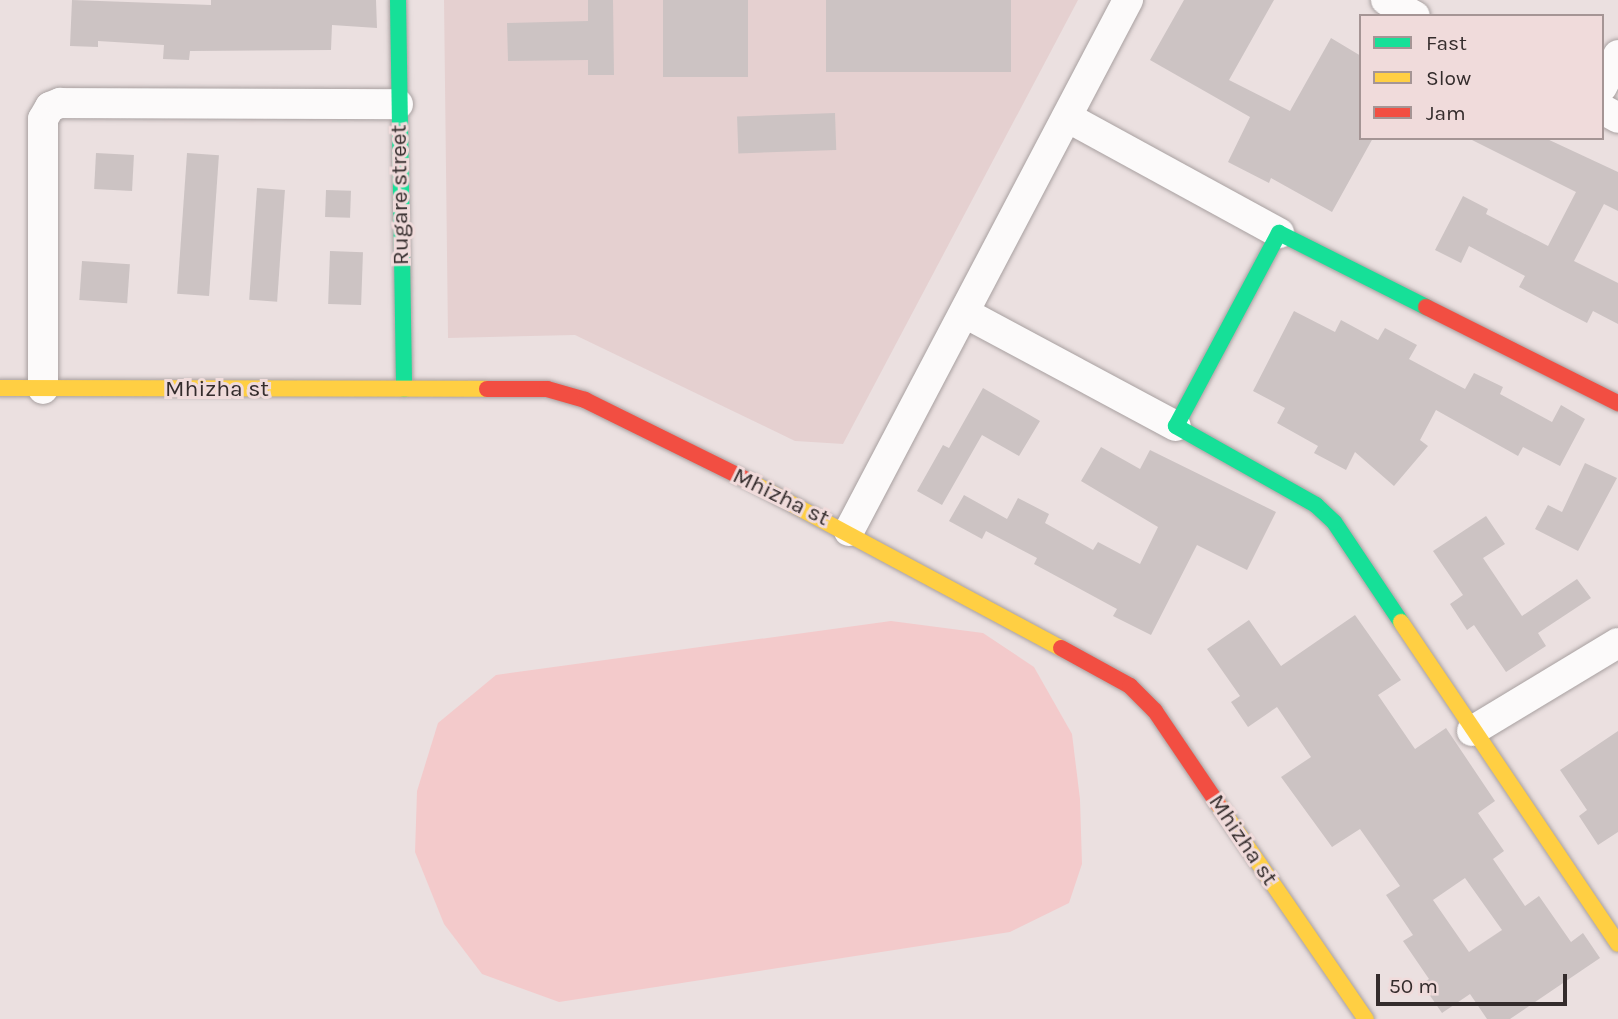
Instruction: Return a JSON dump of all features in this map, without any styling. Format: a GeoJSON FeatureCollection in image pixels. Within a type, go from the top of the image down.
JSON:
{"type":"FeatureCollection","features":[{"type":"Feature","properties":{"kind":"street","name":"Rugare street"},"geometry":{"type":"LineString","coordinates":[[398,0],[404,389]]}},
{"type":"Feature","properties":{"kind":"street"},"geometry":{"type":"LineString","coordinates":[[849,531],[1128,0]]}},
{"type":"Feature","properties":{"kind":"street"},"geometry":{"type":"LineString","coordinates":[[1604,82],[1618,55]]}},
{"type":"Feature","properties":{"kind":"street"},"geometry":{"type":"LineString","coordinates":[[43,388],[43,119],[50,107],[60,103],[398,104]]}},
{"type":"Feature","properties":{"kind":"street"},"geometry":{"type":"LineString","coordinates":[[1067,117],[1279,233],[1618,403]]}},
{"type":"Feature","properties":{"kind":"street"},"geometry":{"type":"LineString","coordinates":[[1176,426],[1279,233]]}},
{"type":"Feature","properties":{"kind":"street"},"geometry":{"type":"LineString","coordinates":[[965,313],[1176,426],[1316,505],[1334,522],[1472,732],[1618,944]]}},
{"type":"Feature","properties":{"kind":"street","name":"Mhizha st"},"geometry":{"type":"LineString","coordinates":[[0,387],[547,389],[585,400],[849,531],[1118,679],[1144,698],[1366,1019]]}},
{"type":"Feature","properties":{"kind":"street"},"geometry":{"type":"LineString","coordinates":[[1472,732],[1618,643]]}},
{"type":"Feature","properties":{"kind":"shaded area"},"geometry":{"type":"Polygon","coordinates":[[[444,0],[1078,0],[843,444],[795,441],[575,335],[448,338],[444,0]]]}},
{"type":"Feature","properties":{"kind":"shaded area"},"geometry":{"type":"Polygon","coordinates":[[[891,621],[983,633],[1034,667],[1072,734],[1080,799],[1082,864],[1069,903],[1010,932],[559,1002],[482,974],[444,924],[415,852],[417,791],[438,723],[496,675],[891,621]]]}},
{"type":"Feature","properties":{"kind":"building"},"geometry":{"type":"Polygon","coordinates":[[[72,0],[211,5],[211,0],[376,0],[377,28],[332,25],[331,50],[190,51],[189,60],[163,59],[164,45],[98,41],[98,47],[70,46],[72,0]]]}},
{"type":"Feature","properties":{"kind":"building"},"geometry":{"type":"Polygon","coordinates":[[[588,0],[613,0],[614,75],[588,75],[588,60],[508,61],[507,23],[588,21],[588,0]]]}},
{"type":"Feature","properties":{"kind":"building"},"geometry":{"type":"Polygon","coordinates":[[[663,0],[748,0],[748,77],[663,77],[663,0]]]}},
{"type":"Feature","properties":{"kind":"building"},"geometry":{"type":"Polygon","coordinates":[[[826,0],[1011,0],[1011,72],[826,72],[826,0]]]}},
{"type":"Feature","properties":{"kind":"building"},"geometry":{"type":"Polygon","coordinates":[[[1184,0],[1274,0],[1229,80],[1290,111],[1331,38],[1359,55],[1359,140],[1372,140],[1332,212],[1271,178],[1269,183],[1228,162],[1250,117],[1150,60],[1184,0]]]}},
{"type":"Feature","properties":{"kind":"building"},"geometry":{"type":"Polygon","coordinates":[[[835,113],[836,150],[738,153],[737,116],[835,113]]]}},
{"type":"Feature","properties":{"kind":"building"},"geometry":{"type":"Polygon","coordinates":[[[1472,140],[1549,140],[1618,172],[1618,211],[1604,204],[1574,261],[1618,283],[1618,324],[1593,311],[1587,323],[1560,309],[1519,287],[1525,276],[1469,246],[1461,263],[1435,250],[1463,196],[1488,209],[1486,214],[1548,246],[1576,192],[1472,140]]]}},
{"type":"Feature","properties":{"kind":"building"},"geometry":{"type":"Polygon","coordinates":[[[96,153],[134,155],[132,191],[94,189],[96,153]]]}},
{"type":"Feature","properties":{"kind":"building"},"geometry":{"type":"Polygon","coordinates":[[[187,153],[219,155],[209,296],[177,294],[187,153]]]}},
{"type":"Feature","properties":{"kind":"building"},"geometry":{"type":"Polygon","coordinates":[[[257,188],[285,190],[277,302],[249,300],[257,188]]]}},
{"type":"Feature","properties":{"kind":"building"},"geometry":{"type":"Polygon","coordinates":[[[326,190],[351,191],[350,218],[325,217],[326,190]]]}},
{"type":"Feature","properties":{"kind":"building"},"geometry":{"type":"Polygon","coordinates":[[[330,251],[363,252],[361,305],[328,304],[330,251]]]}},
{"type":"Feature","properties":{"kind":"building"},"geometry":{"type":"Polygon","coordinates":[[[82,261],[130,264],[127,303],[79,300],[82,261]]]}},
{"type":"Feature","properties":{"kind":"building"},"geometry":{"type":"Polygon","coordinates":[[[1294,311],[1335,332],[1341,320],[1378,340],[1385,328],[1417,345],[1409,359],[1465,389],[1474,373],[1503,387],[1500,394],[1552,422],[1561,405],[1585,419],[1560,466],[1523,447],[1518,456],[1436,410],[1420,440],[1428,446],[1394,486],[1355,452],[1346,470],[1314,453],[1318,446],[1277,423],[1285,408],[1253,391],[1294,311]]]}},
{"type":"Feature","properties":{"kind":"building"},"geometry":{"type":"Polygon","coordinates":[[[983,388],[1040,421],[1019,456],[982,435],[942,505],[917,491],[943,445],[949,448],[983,388]]]}},
{"type":"Feature","properties":{"kind":"building"},"geometry":{"type":"Polygon","coordinates":[[[1101,447],[1140,469],[1150,450],[1276,512],[1247,570],[1197,545],[1151,635],[1113,616],[1117,609],[1034,564],[1037,558],[986,531],[982,539],[949,521],[964,495],[1007,519],[1018,498],[1049,514],[1045,523],[1093,550],[1098,542],[1140,564],[1158,527],[1081,481],[1101,447]]]}},
{"type":"Feature","properties":{"kind":"building"},"geometry":{"type":"Polygon","coordinates":[[[1585,463],[1617,478],[1578,551],[1535,529],[1548,505],[1562,512],[1585,463]]]}},
{"type":"Feature","properties":{"kind":"building"},"geometry":{"type":"Polygon","coordinates":[[[1486,516],[1505,544],[1483,558],[1522,616],[1577,579],[1591,598],[1538,633],[1546,646],[1506,672],[1474,625],[1467,630],[1450,604],[1463,595],[1433,551],[1486,516]]]}},
{"type":"Feature","properties":{"kind":"building"},"geometry":{"type":"Polygon","coordinates":[[[1355,615],[1401,680],[1378,695],[1415,749],[1446,728],[1495,801],[1478,813],[1504,851],[1493,859],[1525,906],[1539,896],[1571,942],[1583,933],[1600,958],[1510,1019],[1487,1019],[1470,994],[1442,1013],[1422,984],[1429,979],[1403,941],[1413,935],[1386,895],[1400,886],[1360,829],[1332,847],[1281,777],[1311,757],[1277,707],[1248,727],[1231,702],[1240,696],[1207,649],[1249,620],[1281,666],[1355,615]],[[1465,878],[1433,900],[1469,952],[1502,930],[1465,878]]]}},
{"type":"Feature","properties":{"kind":"building"},"geometry":{"type":"Polygon","coordinates":[[[1618,731],[1618,832],[1598,845],[1579,816],[1587,810],[1560,770],[1618,731]]]}},
{"type":"Feature","properties":{"kind":"traffic: fast"},"geometry":{"type":"LineString","coordinates":[[398,0],[404,389]]}},
{"type":"Feature","properties":{"kind":"traffic: fast"},"geometry":{"type":"LineString","coordinates":[[1401,622],[1334,522],[1316,505],[1176,426],[1279,233],[1426,307]]}},
{"type":"Feature","properties":{"kind":"traffic: slow"},"geometry":{"type":"LineString","coordinates":[[0,388],[487,389]]}},
{"type":"Feature","properties":{"kind":"traffic: slow"},"geometry":{"type":"LineString","coordinates":[[749,481],[1061,648]]}},
{"type":"Feature","properties":{"kind":"traffic: slow"},"geometry":{"type":"LineString","coordinates":[[1401,622],[1618,944]]}},
{"type":"Feature","properties":{"kind":"traffic: slow"},"geometry":{"type":"LineString","coordinates":[[1218,804],[1366,1019]]}},
{"type":"Feature","properties":{"kind":"traffic: jam"},"geometry":{"type":"LineString","coordinates":[[1426,307],[1618,403]]}},
{"type":"Feature","properties":{"kind":"traffic: jam"},"geometry":{"type":"LineString","coordinates":[[487,389],[547,389],[585,400],[749,481]]}},
{"type":"Feature","properties":{"kind":"traffic: jam"},"geometry":{"type":"LineString","coordinates":[[1061,648],[1130,686],[1155,711],[1218,804]]}}]}
